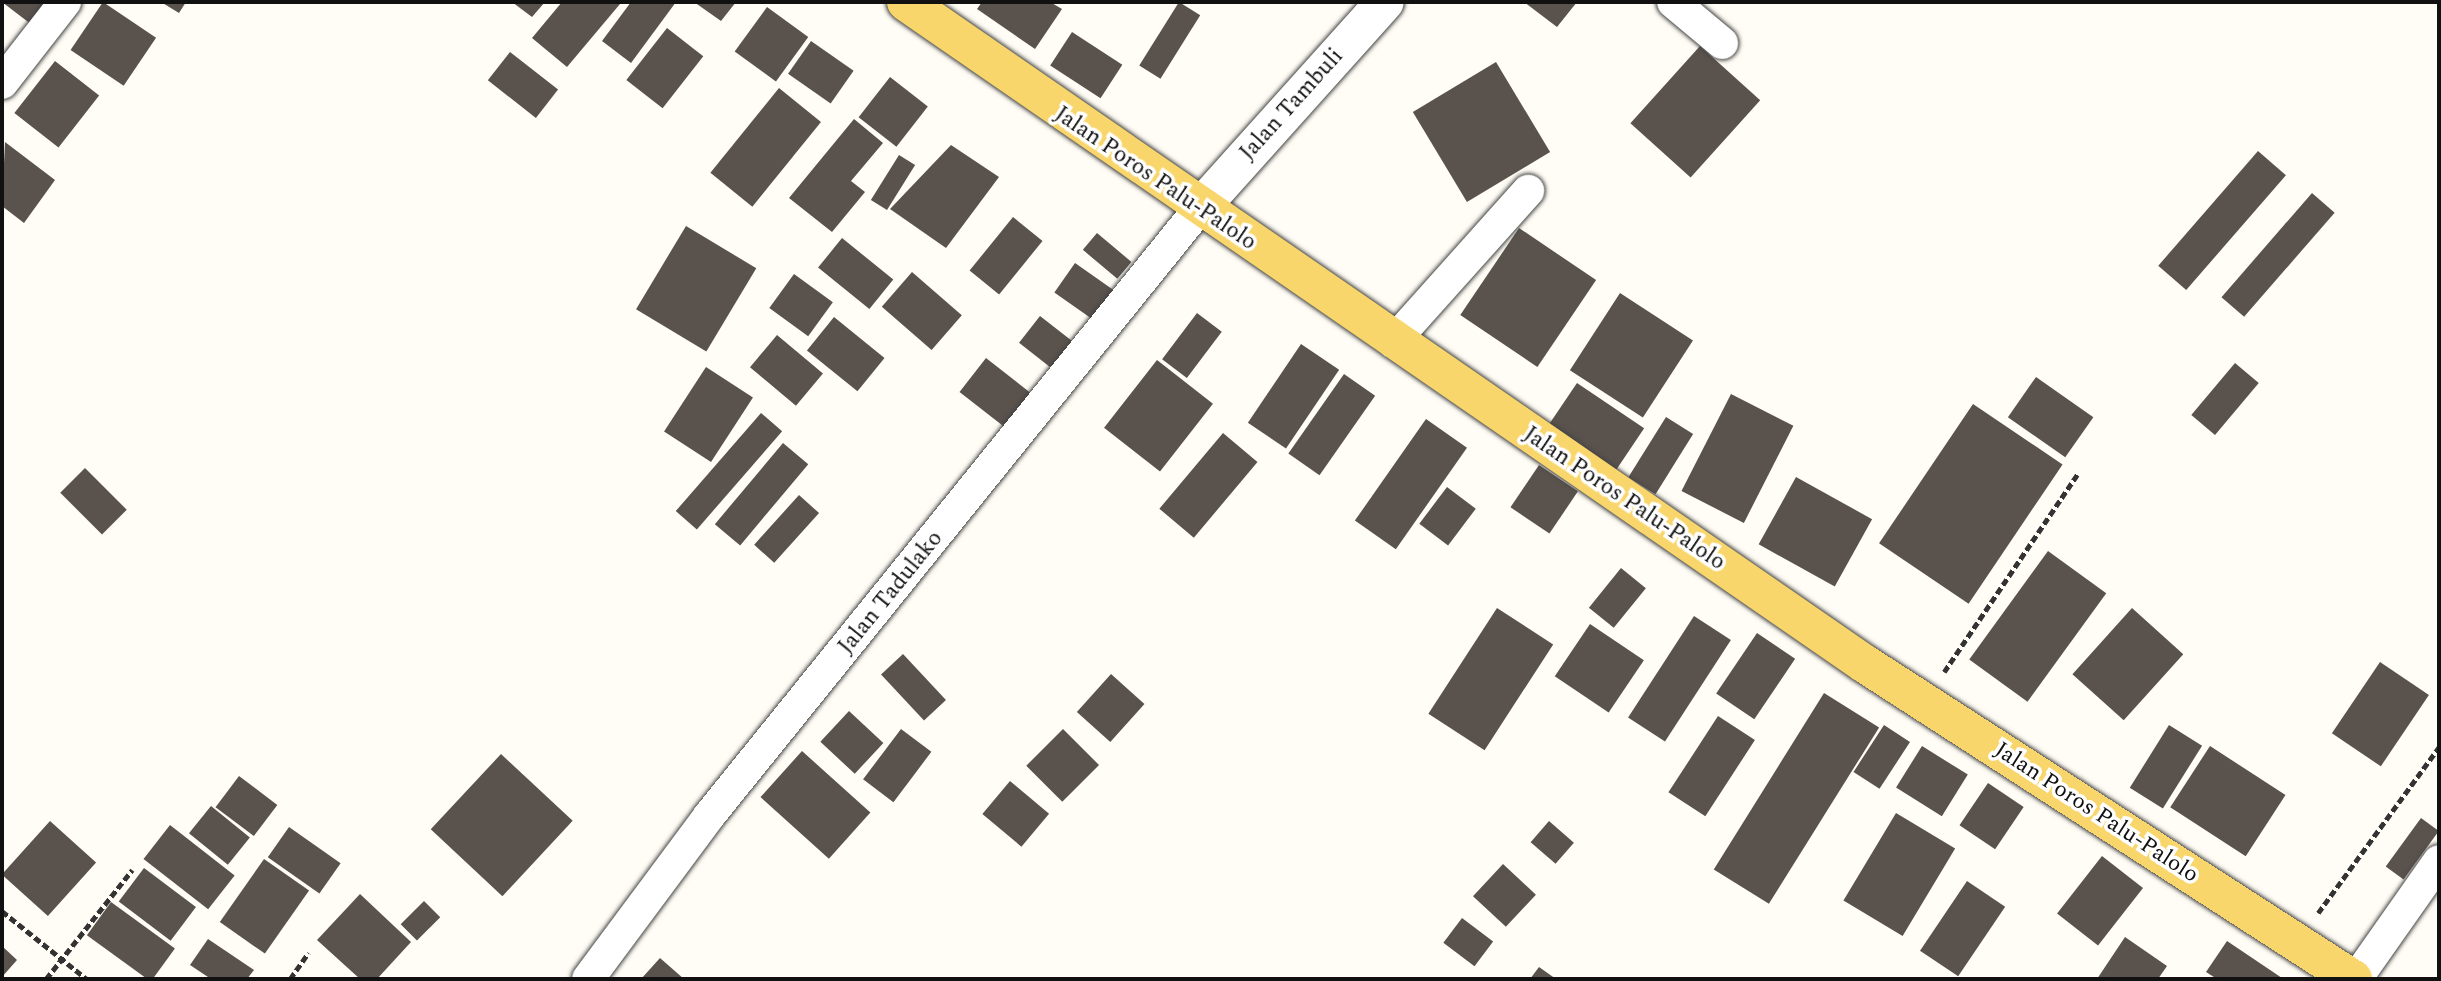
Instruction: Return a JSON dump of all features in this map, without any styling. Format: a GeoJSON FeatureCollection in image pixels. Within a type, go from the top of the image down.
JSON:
{"type":"FeatureCollection","features":[{"type":"Feature","properties":{"kind":"main road","name":"Jalan Poros Palu-Palolo"},"geometry":{"type":"LineString","coordinates":[[906,2],[1199,209],[1924,702],[2354,979]]}},
{"type":"Feature","properties":{"kind":"street"},"geometry":{"type":"LineString","coordinates":[[2,83],[65,2]]}},
{"type":"Feature","properties":{"kind":"street","name":"Jalan Tambuli"},"geometry":{"type":"LineString","coordinates":[[1199,209],[1385,2]]}},
{"type":"Feature","properties":{"kind":"street"},"geometry":{"type":"LineString","coordinates":[[1673,2],[1722,43]]}},
{"type":"Feature","properties":{"kind":"street"},"geometry":{"type":"LineString","coordinates":[[1393,342],[1528,191]]}},
{"type":"Feature","properties":{"kind":"street","name":"Jalan Tadulako"},"geometry":{"type":"LineString","coordinates":[[588,979],[709,816],[1199,209]]}},
{"type":"Feature","properties":{"kind":"street"},"geometry":{"type":"LineString","coordinates":[[2354,979],[2439,861]]}},
{"type":"Feature","properties":{"kind":"path"},"geometry":{"type":"LineString","coordinates":[[1924,702],[2079,472]]}},
{"type":"Feature","properties":{"kind":"path"},"geometry":{"type":"LineString","coordinates":[[2297,942],[2439,747]]}},
{"type":"Feature","properties":{"kind":"path"},"geometry":{"type":"LineString","coordinates":[[46,979],[132,870]]}},
{"type":"Feature","properties":{"kind":"path"},"geometry":{"type":"LineString","coordinates":[[2,912],[87,979]]}},
{"type":"Feature","properties":{"kind":"path"},"geometry":{"type":"LineString","coordinates":[[290,979],[309,953]]}},
{"type":"Feature","properties":{"kind":"building"},"geometry":{"type":"Polygon","coordinates":[[[2,2],[52,2],[36,28],[2,2]]]}},
{"type":"Feature","properties":{"kind":"building"},"geometry":{"type":"Polygon","coordinates":[[[103,2],[156,38],[124,86],[71,50],[103,2]]]}},
{"type":"Feature","properties":{"kind":"building"},"geometry":{"type":"Polygon","coordinates":[[[161,2],[186,2],[179,13],[161,2]]]}},
{"type":"Feature","properties":{"kind":"building"},"geometry":{"type":"Polygon","coordinates":[[[512,2],[545,2],[532,17],[512,2]]]}},
{"type":"Feature","properties":{"kind":"building"},"geometry":{"type":"Polygon","coordinates":[[[562,2],[620,4],[567,67],[532,38],[562,2]]]}},
{"type":"Feature","properties":{"kind":"building"},"geometry":{"type":"Polygon","coordinates":[[[631,2],[676,2],[631,63],[602,41],[631,2]]]}},
{"type":"Feature","properties":{"kind":"building"},"geometry":{"type":"Polygon","coordinates":[[[694,2],[736,2],[721,21],[694,2]]]}},
{"type":"Feature","properties":{"kind":"building"},"geometry":{"type":"Polygon","coordinates":[[[982,2],[1050,2],[1062,9],[1035,49],[977,9],[982,2]]]}},
{"type":"Feature","properties":{"kind":"building"},"geometry":{"type":"Polygon","coordinates":[[[1179,2],[1200,15],[1160,79],[1139,66],[1179,2]]]}},
{"type":"Feature","properties":{"kind":"building"},"geometry":{"type":"Polygon","coordinates":[[[1524,2],[1577,2],[1557,27],[1524,2]]]}},
{"type":"Feature","properties":{"kind":"building"},"geometry":{"type":"Polygon","coordinates":[[[767,7],[808,37],[776,81],[735,51],[767,7]]]}},
{"type":"Feature","properties":{"kind":"building"},"geometry":{"type":"Polygon","coordinates":[[[667,28],[703,56],[663,108],[626,80],[667,28]]]}},
{"type":"Feature","properties":{"kind":"building"},"geometry":{"type":"Polygon","coordinates":[[[1072,32],[1122,65],[1101,98],[1050,66],[1072,32]]]}},
{"type":"Feature","properties":{"kind":"building"},"geometry":{"type":"Polygon","coordinates":[[[811,41],[854,71],[831,104],[788,74],[811,41]]]}},
{"type":"Feature","properties":{"kind":"building"},"geometry":{"type":"Polygon","coordinates":[[[1700,46],[1760,100],[1691,177],[1630,123],[1700,46]]]}},
{"type":"Feature","properties":{"kind":"building"},"geometry":{"type":"Polygon","coordinates":[[[510,52],[558,90],[536,118],[488,80],[510,52]]]}},
{"type":"Feature","properties":{"kind":"building"},"geometry":{"type":"Polygon","coordinates":[[[55,61],[99,95],[58,147],[14,113],[55,61]]]}},
{"type":"Feature","properties":{"kind":"building"},"geometry":{"type":"Polygon","coordinates":[[[1496,62],[1550,152],[1467,202],[1413,112],[1496,62]]]}},
{"type":"Feature","properties":{"kind":"building"},"geometry":{"type":"Polygon","coordinates":[[[890,77],[928,107],[896,147],[859,117],[890,77]]]}},
{"type":"Feature","properties":{"kind":"building"},"geometry":{"type":"Polygon","coordinates":[[[779,88],[821,122],[752,207],[710,173],[779,88]]]}},
{"type":"Feature","properties":{"kind":"building"},"geometry":{"type":"Polygon","coordinates":[[[854,119],[883,143],[851,181],[865,192],[832,232],[789,198],[854,119]]]}},
{"type":"Feature","properties":{"kind":"building"},"geometry":{"type":"Polygon","coordinates":[[[5,142],[55,180],[24,223],[2,206],[5,142]]]}},
{"type":"Feature","properties":{"kind":"building"},"geometry":{"type":"Polygon","coordinates":[[[951,145],[999,177],[946,248],[890,209],[951,145]]]}},
{"type":"Feature","properties":{"kind":"building"},"geometry":{"type":"Polygon","coordinates":[[[2258,151],[2286,175],[2186,290],[2158,266],[2258,151]]]}},
{"type":"Feature","properties":{"kind":"building"},"geometry":{"type":"Polygon","coordinates":[[[899,155],[915,165],[887,210],[871,200],[899,155]]]}},
{"type":"Feature","properties":{"kind":"building"},"geometry":{"type":"Polygon","coordinates":[[[2312,193],[2335,213],[2244,317],[2221,297],[2312,193]]]}},
{"type":"Feature","properties":{"kind":"building"},"geometry":{"type":"Polygon","coordinates":[[[1013,217],[1043,241],[999,295],[970,271],[1013,217]]]}},
{"type":"Feature","properties":{"kind":"building"},"geometry":{"type":"Polygon","coordinates":[[[686,226],[756,268],[706,351],[636,309],[686,226]]]}},
{"type":"Feature","properties":{"kind":"building"},"geometry":{"type":"Polygon","coordinates":[[[1519,228],[1596,280],[1537,367],[1460,315],[1519,228]]]}},
{"type":"Feature","properties":{"kind":"building"},"geometry":{"type":"Polygon","coordinates":[[[1097,233],[1131,262],[1117,279],[1083,250],[1097,233]]]}},
{"type":"Feature","properties":{"kind":"building"},"geometry":{"type":"Polygon","coordinates":[[[842,238],[893,280],[869,309],[818,268],[842,238]]]}},
{"type":"Feature","properties":{"kind":"building"},"geometry":{"type":"Polygon","coordinates":[[[1075,263],[1116,292],[1095,321],[1054,292],[1075,263]]]}},
{"type":"Feature","properties":{"kind":"building"},"geometry":{"type":"Polygon","coordinates":[[[912,272],[962,315],[932,350],[882,307],[912,272]]]}},
{"type":"Feature","properties":{"kind":"building"},"geometry":{"type":"Polygon","coordinates":[[[794,274],[833,302],[808,336],[769,308],[794,274]]]}},
{"type":"Feature","properties":{"kind":"building"},"geometry":{"type":"Polygon","coordinates":[[[1620,293],[1693,340],[1643,418],[1570,370],[1620,293]]]}},
{"type":"Feature","properties":{"kind":"building"},"geometry":{"type":"Polygon","coordinates":[[[1197,313],[1222,332],[1187,378],[1162,359],[1197,313]]]}},
{"type":"Feature","properties":{"kind":"building"},"geometry":{"type":"Polygon","coordinates":[[[1040,316],[1075,343],[1054,370],[1019,343],[1040,316]]]}},
{"type":"Feature","properties":{"kind":"building"},"geometry":{"type":"Polygon","coordinates":[[[834,317],[885,358],[857,391],[807,350],[834,317]]]}},
{"type":"Feature","properties":{"kind":"building"},"geometry":{"type":"Polygon","coordinates":[[[777,335],[823,374],[796,406],[750,367],[777,335]]]}},
{"type":"Feature","properties":{"kind":"building"},"geometry":{"type":"Polygon","coordinates":[[[1301,344],[1339,370],[1286,448],[1248,423],[1301,344]]]}},
{"type":"Feature","properties":{"kind":"building"},"geometry":{"type":"Polygon","coordinates":[[[986,358],[1038,399],[1012,433],[960,392],[986,358]]]}},
{"type":"Feature","properties":{"kind":"building"},"geometry":{"type":"Polygon","coordinates":[[[1157,360],[1213,404],[1160,471],[1104,428],[1157,360]]]}},
{"type":"Feature","properties":{"kind":"building"},"geometry":{"type":"Polygon","coordinates":[[[2235,363],[2259,383],[2215,435],[2191,415],[2235,363]]]}},
{"type":"Feature","properties":{"kind":"building"},"geometry":{"type":"Polygon","coordinates":[[[706,367],[753,397],[711,462],[664,432],[706,367]]]}},
{"type":"Feature","properties":{"kind":"building"},"geometry":{"type":"Polygon","coordinates":[[[1344,374],[1375,396],[1319,475],[1288,453],[1344,374]]]}},
{"type":"Feature","properties":{"kind":"building"},"geometry":{"type":"Polygon","coordinates":[[[2036,377],[2093,417],[2065,457],[2008,417],[2036,377]]]}},
{"type":"Feature","properties":{"kind":"building"},"geometry":{"type":"Polygon","coordinates":[[[1577,383],[1644,428],[1615,471],[1548,426],[1577,383]]]}},
{"type":"Feature","properties":{"kind":"building"},"geometry":{"type":"Polygon","coordinates":[[[1731,394],[1793,426],[1744,523],[1682,491],[1731,394]]]}},
{"type":"Feature","properties":{"kind":"building"},"geometry":{"type":"Polygon","coordinates":[[[1973,404],[2063,464],[1969,604],[1879,543],[1973,404]]]}},
{"type":"Feature","properties":{"kind":"building"},"geometry":{"type":"Polygon","coordinates":[[[761,413],[782,431],[697,529],[676,511],[761,413]]]}},
{"type":"Feature","properties":{"kind":"building"},"geometry":{"type":"Polygon","coordinates":[[[1666,417],[1693,434],[1656,494],[1628,477],[1666,417]]]}},
{"type":"Feature","properties":{"kind":"building"},"geometry":{"type":"Polygon","coordinates":[[[1426,419],[1467,448],[1396,549],[1355,521],[1426,419]]]}},
{"type":"Feature","properties":{"kind":"building"},"geometry":{"type":"Polygon","coordinates":[[[1223,433],[1257,462],[1194,538],[1159,509],[1223,433]]]}},
{"type":"Feature","properties":{"kind":"building"},"geometry":{"type":"Polygon","coordinates":[[[783,443],[808,464],[740,545],[715,524],[783,443]]]}},
{"type":"Feature","properties":{"kind":"building"},"geometry":{"type":"Polygon","coordinates":[[[1539,465],[1578,491],[1549,534],[1510,507],[1539,465]]]}},
{"type":"Feature","properties":{"kind":"building"},"geometry":{"type":"Polygon","coordinates":[[[85,468],[127,510],[102,534],[60,493],[85,468]]]}},
{"type":"Feature","properties":{"kind":"building"},"geometry":{"type":"Polygon","coordinates":[[[1796,477],[1872,519],[1835,587],[1759,544],[1796,477]]]}},
{"type":"Feature","properties":{"kind":"building"},"geometry":{"type":"Polygon","coordinates":[[[1447,487],[1476,509],[1448,545],[1419,524],[1447,487]]]}},
{"type":"Feature","properties":{"kind":"building"},"geometry":{"type":"Polygon","coordinates":[[[799,495],[819,513],[774,563],[754,545],[799,495]]]}},
{"type":"Feature","properties":{"kind":"building"},"geometry":{"type":"Polygon","coordinates":[[[2048,551],[2106,593],[2027,702],[1969,659],[2048,551]]]}},
{"type":"Feature","properties":{"kind":"building"},"geometry":{"type":"Polygon","coordinates":[[[1621,568],[1646,588],[1614,628],[1589,608],[1621,568]]]}},
{"type":"Feature","properties":{"kind":"building"},"geometry":{"type":"Polygon","coordinates":[[[1497,608],[1553,644],[1485,750],[1428,714],[1497,608]]]}},
{"type":"Feature","properties":{"kind":"building"},"geometry":{"type":"Polygon","coordinates":[[[2132,608],[2183,654],[2124,720],[2072,674],[2132,608]]]}},
{"type":"Feature","properties":{"kind":"building"},"geometry":{"type":"Polygon","coordinates":[[[1694,616],[1731,640],[1665,741],[1628,717],[1694,616]]]}},
{"type":"Feature","properties":{"kind":"building"},"geometry":{"type":"Polygon","coordinates":[[[1590,624],[1644,660],[1609,713],[1555,676],[1590,624]]]}},
{"type":"Feature","properties":{"kind":"building"},"geometry":{"type":"Polygon","coordinates":[[[1757,633],[1795,659],[1754,719],[1716,694],[1757,633]]]}},
{"type":"Feature","properties":{"kind":"building"},"geometry":{"type":"Polygon","coordinates":[[[903,654],[946,700],[924,721],[881,674],[903,654]]]}},
{"type":"Feature","properties":{"kind":"building"},"geometry":{"type":"Polygon","coordinates":[[[2380,662],[2429,695],[2381,766],[2332,733],[2380,662]]]}},
{"type":"Feature","properties":{"kind":"building"},"geometry":{"type":"Polygon","coordinates":[[[1111,674],[1144,704],[1110,742],[1077,712],[1111,674]]]}},
{"type":"Feature","properties":{"kind":"building"},"geometry":{"type":"Polygon","coordinates":[[[1824,693],[1879,727],[1769,904],[1714,869],[1824,693]]]}},
{"type":"Feature","properties":{"kind":"building"},"geometry":{"type":"Polygon","coordinates":[[[849,711],[883,743],[855,774],[820,742],[849,711]]]}},
{"type":"Feature","properties":{"kind":"building"},"geometry":{"type":"Polygon","coordinates":[[[1718,716],[1755,740],[1705,816],[1668,792],[1718,716]]]}},
{"type":"Feature","properties":{"kind":"building"},"geometry":{"type":"Polygon","coordinates":[[[1884,725],[1910,742],[1879,789],[1854,772],[1884,725]]]}},
{"type":"Feature","properties":{"kind":"building"},"geometry":{"type":"Polygon","coordinates":[[[2169,725],[2202,746],[2163,808],[2130,788],[2169,725]]]}},
{"type":"Feature","properties":{"kind":"building"},"geometry":{"type":"Polygon","coordinates":[[[901,729],[931,752],[893,802],[863,779],[901,729]]]}},
{"type":"Feature","properties":{"kind":"building"},"geometry":{"type":"Polygon","coordinates":[[[1063,729],[1099,765],[1062,802],[1026,766],[1063,729]]]}},
{"type":"Feature","properties":{"kind":"building"},"geometry":{"type":"Polygon","coordinates":[[[1922,746],[1968,775],[1942,816],[1896,788],[1922,746]]]}},
{"type":"Feature","properties":{"kind":"building"},"geometry":{"type":"Polygon","coordinates":[[[2210,746],[2285,795],[2246,856],[2170,807],[2210,746]]]}},
{"type":"Feature","properties":{"kind":"building"},"geometry":{"type":"Polygon","coordinates":[[[802,751],[870,813],[829,859],[761,797],[802,751]]]}},
{"type":"Feature","properties":{"kind":"building"},"geometry":{"type":"Polygon","coordinates":[[[501,754],[573,821],[502,896],[431,829],[501,754]]]}},
{"type":"Feature","properties":{"kind":"building"},"geometry":{"type":"Polygon","coordinates":[[[239,776],[277,805],[254,836],[216,807],[239,776]]]}},
{"type":"Feature","properties":{"kind":"building"},"geometry":{"type":"Polygon","coordinates":[[[1010,781],[1049,814],[1021,847],[982,814],[1010,781]]]}},
{"type":"Feature","properties":{"kind":"building"},"geometry":{"type":"Polygon","coordinates":[[[1988,783],[2024,807],[1995,849],[1959,825],[1988,783]]]}},
{"type":"Feature","properties":{"kind":"building"},"geometry":{"type":"Polygon","coordinates":[[[211,806],[250,837],[228,865],[189,833],[211,806]]]}},
{"type":"Feature","properties":{"kind":"building"},"geometry":{"type":"Polygon","coordinates":[[[1896,813],[1955,849],[1903,936],[1843,900],[1896,813]]]}},
{"type":"Feature","properties":{"kind":"building"},"geometry":{"type":"Polygon","coordinates":[[[2421,818],[2439,831],[2404,879],[2386,867],[2421,818]]]}},
{"type":"Feature","properties":{"kind":"building"},"geometry":{"type":"Polygon","coordinates":[[[50,821],[96,862],[48,916],[2,874],[50,821]]]}},
{"type":"Feature","properties":{"kind":"building"},"geometry":{"type":"Polygon","coordinates":[[[1549,821],[1574,843],[1556,864],[1531,842],[1549,821]]]}},
{"type":"Feature","properties":{"kind":"building"},"geometry":{"type":"Polygon","coordinates":[[[170,825],[235,875],[208,909],[144,859],[170,825]]]}},
{"type":"Feature","properties":{"kind":"building"},"geometry":{"type":"Polygon","coordinates":[[[289,827],[341,863],[319,893],[268,857],[289,827]]]}},
{"type":"Feature","properties":{"kind":"building"},"geometry":{"type":"Polygon","coordinates":[[[2102,856],[2143,888],[2098,946],[2057,914],[2102,856]]]}},
{"type":"Feature","properties":{"kind":"building"},"geometry":{"type":"Polygon","coordinates":[[[264,859],[309,891],[265,954],[220,922],[264,859]]]}},
{"type":"Feature","properties":{"kind":"building"},"geometry":{"type":"Polygon","coordinates":[[[1503,864],[1536,895],[1506,927],[1473,896],[1503,864]]]}},
{"type":"Feature","properties":{"kind":"building"},"geometry":{"type":"Polygon","coordinates":[[[144,868],[196,907],[171,941],[119,902],[144,868]]]}},
{"type":"Feature","properties":{"kind":"building"},"geometry":{"type":"Polygon","coordinates":[[[1967,881],[2005,907],[1958,976],[1920,951],[1967,881]]]}},
{"type":"Feature","properties":{"kind":"building"},"geometry":{"type":"Polygon","coordinates":[[[360,894],[411,942],[377,979],[360,979],[317,940],[360,894]]]}},
{"type":"Feature","properties":{"kind":"building"},"geometry":{"type":"Polygon","coordinates":[[[424,901],[440,917],[417,941],[401,924],[424,901]]]}},
{"type":"Feature","properties":{"kind":"building"},"geometry":{"type":"Polygon","coordinates":[[[111,902],[175,948],[153,979],[147,979],[87,935],[111,902]]]}},
{"type":"Feature","properties":{"kind":"building"},"geometry":{"type":"Polygon","coordinates":[[[1462,918],[1493,941],[1474,966],[1443,943],[1462,918]]]}},
{"type":"Feature","properties":{"kind":"building"},"geometry":{"type":"Polygon","coordinates":[[[2125,937],[2167,966],[2158,979],[2097,979],[2125,937]]]}},
{"type":"Feature","properties":{"kind":"building"},"geometry":{"type":"Polygon","coordinates":[[[208,939],[254,970],[247,979],[211,979],[190,965],[208,939]]]}},
{"type":"Feature","properties":{"kind":"building"},"geometry":{"type":"Polygon","coordinates":[[[2227,941],[2282,978],[2217,979],[2206,972],[2227,941]]]}},
{"type":"Feature","properties":{"kind":"building"},"geometry":{"type":"Polygon","coordinates":[[[2,946],[17,960],[2,977],[2,946]]]}},
{"type":"Feature","properties":{"kind":"building"},"geometry":{"type":"Polygon","coordinates":[[[660,958],[684,979],[641,979],[660,958]]]}},
{"type":"Feature","properties":{"kind":"building"},"geometry":{"type":"Polygon","coordinates":[[[1539,967],[1556,979],[1530,979],[1539,967]]]}}]}
